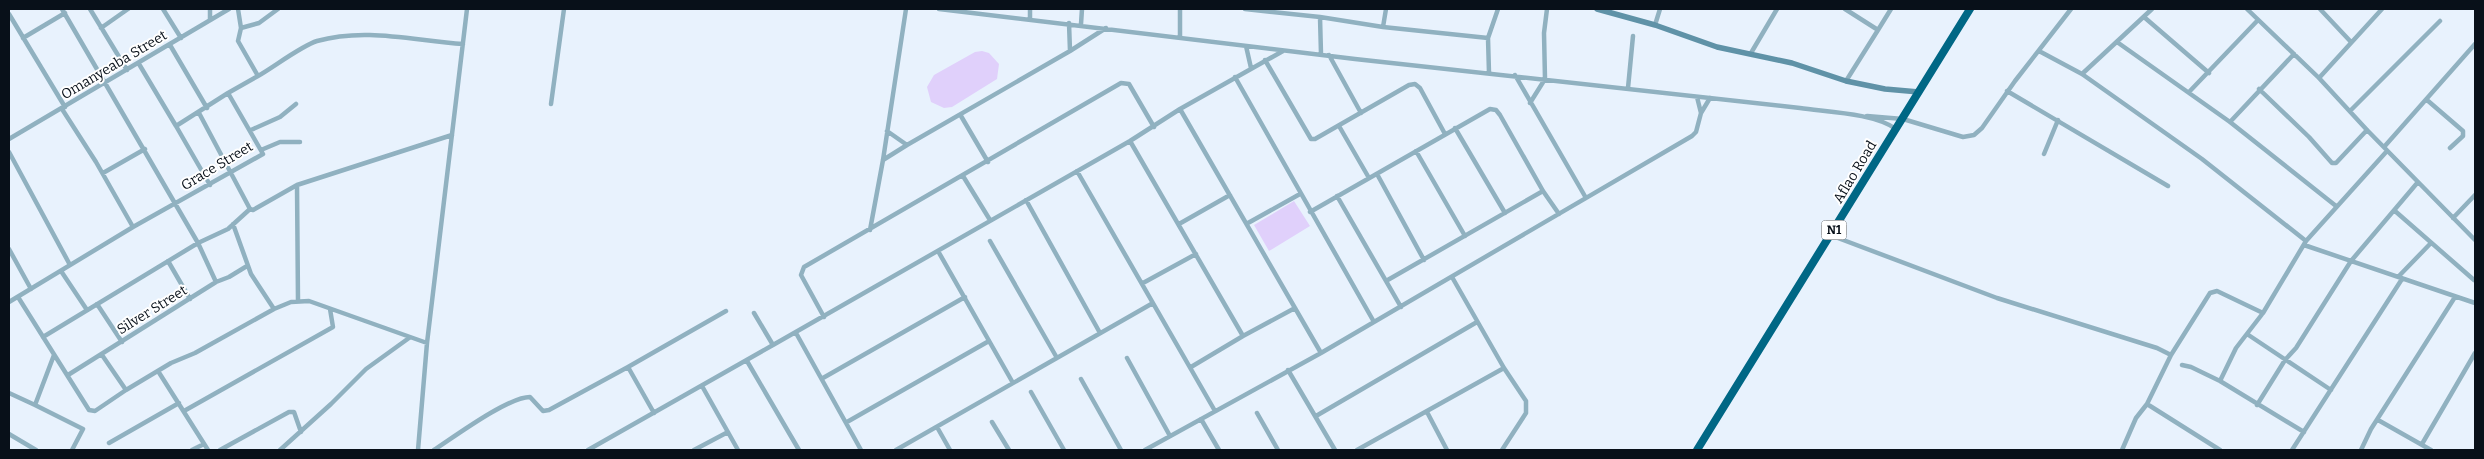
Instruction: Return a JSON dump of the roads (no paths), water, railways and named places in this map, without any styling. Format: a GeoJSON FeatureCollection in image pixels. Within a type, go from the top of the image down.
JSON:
{"type":"FeatureCollection","features":[{"type":"Feature","properties":{"kind":"highway","name":"Aflao Road"},"geometry":{"type":"LineString","coordinates":[[1699,450],[1970,9]]}},
{"type":"Feature","properties":{"kind":"street"},"geometry":{"type":"LineString","coordinates":[[90,9],[127,70]]}},
{"type":"Feature","properties":{"kind":"street"},"geometry":{"type":"LineString","coordinates":[[101,28],[128,9]]}},
{"type":"Feature","properties":{"kind":"street"},"geometry":{"type":"LineString","coordinates":[[163,9],[180,38]]}},
{"type":"Feature","properties":{"kind":"street"},"geometry":{"type":"LineString","coordinates":[[210,9],[210,20]]}},
{"type":"Feature","properties":{"kind":"street","name":"Omanyeaba Street"},"geometry":{"type":"LineString","coordinates":[[9,139],[170,46],[229,9]]}},
{"type":"Feature","properties":{"kind":"street"},"geometry":{"type":"LineString","coordinates":[[238,9],[241,28],[238,41],[258,76]]}},
{"type":"Feature","properties":{"kind":"street"},"geometry":{"type":"LineString","coordinates":[[241,28],[259,23],[278,9]]}},
{"type":"Feature","properties":{"kind":"street"},"geometry":{"type":"LineString","coordinates":[[418,450],[427,343],[467,9]]}},
{"type":"Feature","properties":{"kind":"street"},"geometry":{"type":"LineString","coordinates":[[551,104],[564,9]]}},
{"type":"Feature","properties":{"kind":"street"},"geometry":{"type":"LineString","coordinates":[[870,230],[888,131],[906,9]]}},
{"type":"Feature","properties":{"kind":"street"},"geometry":{"type":"LineString","coordinates":[[938,9],[1081,24],[1246,46],[1489,72],[1839,114],[1891,118],[1899,124]]}},
{"type":"Feature","properties":{"kind":"street"},"geometry":{"type":"LineString","coordinates":[[1030,9],[1030,19]]}},
{"type":"Feature","properties":{"kind":"street"},"geometry":{"type":"LineString","coordinates":[[1081,24],[1082,9]]}},
{"type":"Feature","properties":{"kind":"street"},"geometry":{"type":"LineString","coordinates":[[1180,9],[1180,37]]}},
{"type":"Feature","properties":{"kind":"street"},"geometry":{"type":"LineString","coordinates":[[1244,9],[1488,38]]}},
{"type":"Feature","properties":{"kind":"street"},"geometry":{"type":"LineString","coordinates":[[1383,27],[1386,9]]}},
{"type":"Feature","properties":{"kind":"street"},"geometry":{"type":"LineString","coordinates":[[1489,72],[1488,38],[1498,9]]}},
{"type":"Feature","properties":{"kind":"street"},"geometry":{"type":"LineString","coordinates":[[1530,103],[1545,79],[1544,34],[1547,9]]}},
{"type":"Feature","properties":{"kind":"street"},"geometry":{"type":"LineString","coordinates":[[1597,9],[1612,11],[1688,38],[1792,63],[1846,81],[1885,89],[1919,92]]}},
{"type":"Feature","properties":{"kind":"street"},"geometry":{"type":"LineString","coordinates":[[1655,25],[1660,9]]}},
{"type":"Feature","properties":{"kind":"street"},"geometry":{"type":"LineString","coordinates":[[1751,53],[1777,9]]}},
{"type":"Feature","properties":{"kind":"street"},"geometry":{"type":"LineString","coordinates":[[1845,9],[1878,30]]}},
{"type":"Feature","properties":{"kind":"street"},"geometry":{"type":"LineString","coordinates":[[1846,81],[1891,9]]}},
{"type":"Feature","properties":{"kind":"street"},"geometry":{"type":"LineString","coordinates":[[1839,114],[1963,137],[1974,135],[1982,128],[2007,91],[2072,9]]}},
{"type":"Feature","properties":{"kind":"street"},"geometry":{"type":"LineString","coordinates":[[2082,74],[2152,9]]}},
{"type":"Feature","properties":{"kind":"street"},"geometry":{"type":"LineString","coordinates":[[2247,9],[2319,78],[2366,130],[2475,240]]}},
{"type":"Feature","properties":{"kind":"street"},"geometry":{"type":"LineString","coordinates":[[2320,9],[2351,42]]}},
{"type":"Feature","properties":{"kind":"street"},"geometry":{"type":"LineString","coordinates":[[2319,78],[2382,9]]}},
{"type":"Feature","properties":{"kind":"street"},"geometry":{"type":"LineString","coordinates":[[23,38],[63,11],[145,149],[198,243],[216,282]]}},
{"type":"Feature","properties":{"kind":"street"},"geometry":{"type":"LineString","coordinates":[[9,14],[133,227]]}},
{"type":"Feature","properties":{"kind":"street"},"geometry":{"type":"LineString","coordinates":[[1320,17],[1321,54]]}},
{"type":"Feature","properties":{"kind":"street"},"geometry":{"type":"LineString","coordinates":[[2144,17],[2209,72]]}},
{"type":"Feature","properties":{"kind":"street"},"geometry":{"type":"LineString","coordinates":[[2189,92],[2258,20]]}},
{"type":"Feature","properties":{"kind":"street"},"geometry":{"type":"LineString","coordinates":[[2350,111],[2440,21]]}},
{"type":"Feature","properties":{"kind":"street"},"geometry":{"type":"LineString","coordinates":[[1069,23],[1070,51]]}},
{"type":"Feature","properties":{"kind":"street"},"geometry":{"type":"LineString","coordinates":[[883,160],[961,116],[1106,28]]}},
{"type":"Feature","properties":{"kind":"street"},"geometry":{"type":"LineString","coordinates":[[176,126],[310,45],[338,38],[381,35],[463,44]]}},
{"type":"Feature","properties":{"kind":"street"},"geometry":{"type":"LineString","coordinates":[[1628,88],[1633,36]]}},
{"type":"Feature","properties":{"kind":"street"},"geometry":{"type":"LineString","coordinates":[[2117,42],[2230,122],[2336,206]]}},
{"type":"Feature","properties":{"kind":"street"},"geometry":{"type":"LineString","coordinates":[[2220,381],[2236,348],[2263,313],[2305,243],[2475,44]]}},
{"type":"Feature","properties":{"kind":"street"},"geometry":{"type":"LineString","coordinates":[[170,46],[208,108]]}},
{"type":"Feature","properties":{"kind":"street"},"geometry":{"type":"LineString","coordinates":[[1246,46],[1251,68]]}},
{"type":"Feature","properties":{"kind":"street"},"geometry":{"type":"LineString","coordinates":[[588,450],[773,345],[796,334],[990,220],[1154,128],[1180,109],[1283,50]]}},
{"type":"Feature","properties":{"kind":"street"},"geometry":{"type":"LineString","coordinates":[[2039,51],[2082,74],[2202,159],[2305,243],[2351,261],[2475,303]]}},
{"type":"Feature","properties":{"kind":"street"},"geometry":{"type":"LineString","coordinates":[[2230,122],[2294,54]]}},
{"type":"Feature","properties":{"kind":"street"},"geometry":{"type":"LineString","coordinates":[[1329,55],[1361,113]]}},
{"type":"Feature","properties":{"kind":"street"},"geometry":{"type":"LineString","coordinates":[[1265,60],[1309,137],[1315,139],[1409,85],[1415,84],[1420,88],[1445,134]]}},
{"type":"Feature","properties":{"kind":"street"},"geometry":{"type":"LineString","coordinates":[[139,64],[210,185]]}},
{"type":"Feature","properties":{"kind":"street"},"geometry":{"type":"LineString","coordinates":[[1515,75],[1586,198]]}},
{"type":"Feature","properties":{"kind":"street"},"geometry":{"type":"LineString","coordinates":[[1235,77],[1374,322]]}},
{"type":"Feature","properties":{"kind":"street"},"geometry":{"type":"LineString","coordinates":[[824,317],[801,271],[1122,83],[1129,84],[1154,128]]}},
{"type":"Feature","properties":{"kind":"street"},"geometry":{"type":"LineString","coordinates":[[2260,89],[2310,137],[2332,163],[2336,163],[2366,130]]}},
{"type":"Feature","properties":{"kind":"street"},"geometry":{"type":"LineString","coordinates":[[2007,91],[2168,186]]}},
{"type":"Feature","properties":{"kind":"street","name":"Grace Street"},"geometry":{"type":"LineString","coordinates":[[9,302],[133,227],[262,156],[251,130],[228,94]]}},
{"type":"Feature","properties":{"kind":"street"},"geometry":{"type":"LineString","coordinates":[[1697,96],[1701,113]]}},
{"type":"Feature","properties":{"kind":"street"},"geometry":{"type":"LineString","coordinates":[[1145,450],[1401,307],[1692,136],[1696,132],[1701,113],[1710,98]]}},
{"type":"Feature","properties":{"kind":"street"},"geometry":{"type":"LineString","coordinates":[[2427,100],[2463,131],[2463,136],[2450,148]]}},
{"type":"Feature","properties":{"kind":"street"},"geometry":{"type":"LineString","coordinates":[[251,130],[280,117],[296,104]]}},
{"type":"Feature","properties":{"kind":"street"},"geometry":{"type":"LineString","coordinates":[[1180,109],[1248,223],[1320,353]]}},
{"type":"Feature","properties":{"kind":"street"},"geometry":{"type":"LineString","coordinates":[[1310,212],[1490,109],[1496,110],[1543,191],[1559,214]]}},
{"type":"Feature","properties":{"kind":"street"},"geometry":{"type":"LineString","coordinates":[[199,113],[250,209]]}},
{"type":"Feature","properties":{"kind":"street"},"geometry":{"type":"LineString","coordinates":[[961,116],[988,162]]}},
{"type":"Feature","properties":{"kind":"street"},"geometry":{"type":"LineString","coordinates":[[2044,154],[2058,120]]}},
{"type":"Feature","properties":{"kind":"street"},"geometry":{"type":"LineString","coordinates":[[1339,126],[1369,178]]}},
{"type":"Feature","properties":{"kind":"street"},"geometry":{"type":"LineString","coordinates":[[1454,128],[1506,213]]}},
{"type":"Feature","properties":{"kind":"street"},"geometry":{"type":"LineString","coordinates":[[888,131],[907,146]]}},
{"type":"Feature","properties":{"kind":"street"},"geometry":{"type":"LineString","coordinates":[[43,337],[198,243],[228,229],[250,209],[256,208],[298,185],[452,135]]}},
{"type":"Feature","properties":{"kind":"street"},"geometry":{"type":"LineString","coordinates":[[1130,141],[1243,336]]}},
{"type":"Feature","properties":{"kind":"street"},"geometry":{"type":"LineString","coordinates":[[261,150],[280,142],[300,142]]}},
{"type":"Feature","properties":{"kind":"street"},"geometry":{"type":"LineString","coordinates":[[103,173],[145,149]]}},
{"type":"Feature","properties":{"kind":"street"},"geometry":{"type":"LineString","coordinates":[[1416,151],[1465,236]]}},
{"type":"Feature","properties":{"kind":"street"},"geometry":{"type":"LineString","coordinates":[[9,152],[70,265]]}},
{"type":"Feature","properties":{"kind":"street"},"geometry":{"type":"LineString","coordinates":[[1077,171],[1215,411]]}},
{"type":"Feature","properties":{"kind":"street"},"geometry":{"type":"LineString","coordinates":[[1377,174],[1424,260]]}},
{"type":"Feature","properties":{"kind":"street"},"geometry":{"type":"LineString","coordinates":[[963,176],[990,220]]}},
{"type":"Feature","properties":{"kind":"street"},"geometry":{"type":"LineString","coordinates":[[2257,406],[2285,360],[2296,348],[2351,261],[2418,182]]}},
{"type":"Feature","properties":{"kind":"street"},"geometry":{"type":"LineString","coordinates":[[298,185],[298,301]]}},
{"type":"Feature","properties":{"kind":"street"},"geometry":{"type":"LineString","coordinates":[[1386,281],[1543,191]]}},
{"type":"Feature","properties":{"kind":"street"},"geometry":{"type":"LineString","coordinates":[[1248,223],[1300,194]]}},
{"type":"Feature","properties":{"kind":"street"},"geometry":{"type":"LineString","coordinates":[[2453,218],[2475,194]]}},
{"type":"Feature","properties":{"kind":"street"},"geometry":{"type":"LineString","coordinates":[[1179,224],[1230,195]]}},
{"type":"Feature","properties":{"kind":"street"},"geometry":{"type":"LineString","coordinates":[[1337,196],[1401,307]]}},
{"type":"Feature","properties":{"kind":"street"},"geometry":{"type":"LineString","coordinates":[[1026,200],[1100,333]]}},
{"type":"Feature","properties":{"kind":"street"},"geometry":{"type":"LineString","coordinates":[[2395,211],[2430,244],[2474,280]]}},
{"type":"Feature","properties":{"kind":"street"},"geometry":{"type":"LineString","coordinates":[[232,224],[247,266],[274,308]]}},
{"type":"Feature","properties":{"kind":"street"},"geometry":{"type":"LineString","coordinates":[[1830,235],[1997,298],[2157,348],[2171,355]]}},
{"type":"Feature","properties":{"kind":"street"},"geometry":{"type":"LineString","coordinates":[[990,241],[1057,358]]}},
{"type":"Feature","properties":{"kind":"street"},"geometry":{"type":"LineString","coordinates":[[2292,450],[2400,278],[2430,244]]}},
{"type":"Feature","properties":{"kind":"street"},"geometry":{"type":"LineString","coordinates":[[9,249],[31,289]]}},
{"type":"Feature","properties":{"kind":"street"},"geometry":{"type":"LineString","coordinates":[[938,251],[1013,383]]}},
{"type":"Feature","properties":{"kind":"street"},"geometry":{"type":"LineString","coordinates":[[1142,283],[1196,254]]}},
{"type":"Feature","properties":{"kind":"street"},"geometry":{"type":"LineString","coordinates":[[168,261],[190,299]]}},
{"type":"Feature","properties":{"kind":"street","name":"Silver Street"},"geometry":{"type":"LineString","coordinates":[[68,375],[216,282],[229,277],[247,266]]}},
{"type":"Feature","properties":{"kind":"street"},"geometry":{"type":"LineString","coordinates":[[61,271],[87,310]]}},
{"type":"Feature","properties":{"kind":"street"},"geometry":{"type":"LineString","coordinates":[[1452,277],[1504,368],[1526,401],[1526,413],[1502,450]]}},
{"type":"Feature","properties":{"kind":"street"},"geometry":{"type":"LineString","coordinates":[[2122,450],[2136,418],[2147,404],[2171,355],[2213,291],[2225,294],[2263,313]]}},
{"type":"Feature","properties":{"kind":"street"},"geometry":{"type":"LineString","coordinates":[[18,297],[92,411],[176,360],[195,353],[274,308],[298,301],[309,301],[408,338],[427,343]]}},
{"type":"Feature","properties":{"kind":"street"},"geometry":{"type":"LineString","coordinates":[[822,378],[965,297]]}},
{"type":"Feature","properties":{"kind":"street"},"geometry":{"type":"LineString","coordinates":[[2361,450],[2455,297]]}},
{"type":"Feature","properties":{"kind":"street"},"geometry":{"type":"LineString","coordinates":[[896,450],[1153,303]]}},
{"type":"Feature","properties":{"kind":"street"},"geometry":{"type":"LineString","coordinates":[[97,304],[122,342]]}},
{"type":"Feature","properties":{"kind":"street"},"geometry":{"type":"LineString","coordinates":[[1191,367],[1294,308]]}},
{"type":"Feature","properties":{"kind":"street"},"geometry":{"type":"LineString","coordinates":[[184,411],[333,327],[330,309]]}},
{"type":"Feature","properties":{"kind":"street"},"geometry":{"type":"LineString","coordinates":[[434,450],[498,410],[525,397],[535,400],[543,411],[549,410],[726,311]]}},
{"type":"Feature","properties":{"kind":"street"},"geometry":{"type":"LineString","coordinates":[[754,313],[773,345]]}},
{"type":"Feature","properties":{"kind":"street"},"geometry":{"type":"LineString","coordinates":[[1316,416],[1477,322]]}},
{"type":"Feature","properties":{"kind":"street"},"geometry":{"type":"LineString","coordinates":[[796,334],[861,450]]}},
{"type":"Feature","properties":{"kind":"street"},"geometry":{"type":"LineString","coordinates":[[2247,334],[2331,390]]}},
{"type":"Feature","properties":{"kind":"street"},"geometry":{"type":"LineString","coordinates":[[280,450],[366,369],[408,338]]}},
{"type":"Feature","properties":{"kind":"street"},"geometry":{"type":"LineString","coordinates":[[847,422],[989,341]]}},
{"type":"Feature","properties":{"kind":"street"},"geometry":{"type":"LineString","coordinates":[[2422,444],[2475,353]]}},
{"type":"Feature","properties":{"kind":"street"},"geometry":{"type":"LineString","coordinates":[[35,405],[54,355]]}},
{"type":"Feature","properties":{"kind":"street"},"geometry":{"type":"LineString","coordinates":[[102,355],[126,390]]}},
{"type":"Feature","properties":{"kind":"street"},"geometry":{"type":"LineString","coordinates":[[1127,358],[1170,436]]}},
{"type":"Feature","properties":{"kind":"street"},"geometry":{"type":"LineString","coordinates":[[747,361],[799,450]]}},
{"type":"Feature","properties":{"kind":"street"},"geometry":{"type":"LineString","coordinates":[[2182,365],[2191,367],[2220,381],[2257,406],[2304,432]]}},
{"type":"Feature","properties":{"kind":"street"},"geometry":{"type":"LineString","coordinates":[[628,367],[654,413]]}},
{"type":"Feature","properties":{"kind":"street"},"geometry":{"type":"LineString","coordinates":[[1357,450],[1504,368]]}},
{"type":"Feature","properties":{"kind":"street"},"geometry":{"type":"LineString","coordinates":[[1288,370],[1335,450]]}},
{"type":"Feature","properties":{"kind":"street"},"geometry":{"type":"LineString","coordinates":[[158,371],[208,450]]}},
{"type":"Feature","properties":{"kind":"street"},"geometry":{"type":"LineString","coordinates":[[1081,379],[1121,450]]}},
{"type":"Feature","properties":{"kind":"street"},"geometry":{"type":"LineString","coordinates":[[702,386],[738,450]]}},
{"type":"Feature","properties":{"kind":"street"},"geometry":{"type":"LineString","coordinates":[[1031,392],[1064,450]]}},
{"type":"Feature","properties":{"kind":"street"},"geometry":{"type":"LineString","coordinates":[[9,393],[83,428],[72,450]]}},
{"type":"Feature","properties":{"kind":"street"},"geometry":{"type":"LineString","coordinates":[[108,443],[179,403]]}},
{"type":"Feature","properties":{"kind":"street"},"geometry":{"type":"LineString","coordinates":[[2147,404],[2220,450]]}},
{"type":"Feature","properties":{"kind":"street"},"geometry":{"type":"LineString","coordinates":[[220,450],[289,412],[294,412],[297,416],[301,432]]}},
{"type":"Feature","properties":{"kind":"street"},"geometry":{"type":"LineString","coordinates":[[1427,412],[1447,450]]}},
{"type":"Feature","properties":{"kind":"street"},"geometry":{"type":"LineString","coordinates":[[1257,413],[1278,450]]}},
{"type":"Feature","properties":{"kind":"street"},"geometry":{"type":"LineString","coordinates":[[1201,419],[1219,450]]}},
{"type":"Feature","properties":{"kind":"street"},"geometry":{"type":"LineString","coordinates":[[2378,420],[2431,450]]}},
{"type":"Feature","properties":{"kind":"street"},"geometry":{"type":"LineString","coordinates":[[992,422],[1009,450]]}},
{"type":"Feature","properties":{"kind":"street"},"geometry":{"type":"LineString","coordinates":[[936,427],[950,450]]}},
{"type":"Feature","properties":{"kind":"street"},"geometry":{"type":"LineString","coordinates":[[694,450],[728,432]]}},
{"type":"Feature","properties":{"kind":"street"},"geometry":{"type":"LineString","coordinates":[[9,434],[36,450]]}},
{"type":"Feature","properties":{"kind":"street"},"geometry":{"type":"LineString","coordinates":[[192,450],[204,444]]}}]}
